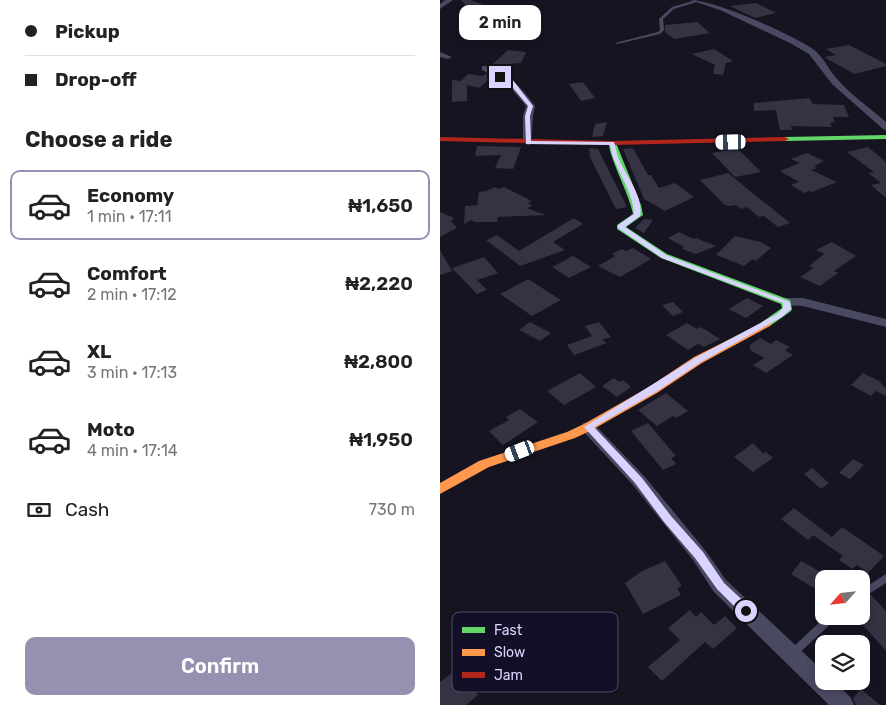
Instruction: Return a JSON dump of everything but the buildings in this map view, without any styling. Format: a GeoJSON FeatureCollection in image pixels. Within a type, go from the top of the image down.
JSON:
{"type":"FeatureCollection","features":[{"type":"Feature","properties":{"kind":"street"},"geometry":{"type":"LineString","coordinates":[[440,7],[450,0]]}},
{"type":"Feature","properties":{"kind":"street"},"geometry":{"type":"LineString","coordinates":[[695,0],[722,9],[793,41],[812,52],[835,82],[886,127]]}},
{"type":"Feature","properties":{"kind":"street"},"geometry":{"type":"LineString","coordinates":[[485,68],[510,80],[531,106],[528,116],[528,142]]}},
{"type":"Feature","properties":{"kind":"street"},"geometry":{"type":"LineString","coordinates":[[440,140],[612,143],[886,137]]}},
{"type":"Feature","properties":{"kind":"street"},"geometry":{"type":"LineString","coordinates":[[612,143],[614,156],[633,193],[638,215],[620,227],[664,256],[786,302],[803,302],[886,323]]}},
{"type":"Feature","properties":{"kind":"street"},"geometry":{"type":"LineString","coordinates":[[440,489],[484,464],[572,435],[588,427],[653,390],[698,360],[779,316],[787,309],[786,302]]}},
{"type":"Feature","properties":{"kind":"street"},"geometry":{"type":"LineString","coordinates":[[588,427],[639,481],[699,555],[720,586],[844,705]]}},
{"type":"Feature","properties":{"kind":"lane"},"geometry":{"type":"LineString","coordinates":[[617,43],[659,33],[662,30],[661,19],[667,12],[695,0]]}},
{"type":"Feature","properties":{"kind":"lane"},"geometry":{"type":"LineString","coordinates":[[870,589],[886,578]]}},
{"type":"Feature","properties":{"kind":"lane"},"geometry":{"type":"LineString","coordinates":[[791,655],[823,625]]}},
{"type":"Feature","properties":{"kind":"traffic: fast"},"geometry":{"type":"LineString","coordinates":[[785,139],[886,137]]}},
{"type":"Feature","properties":{"kind":"traffic: fast"},"geometry":{"type":"LineString","coordinates":[[612,143],[634,196],[638,215],[620,227],[664,256],[786,302],[787,309],[766,324]]}},
{"type":"Feature","properties":{"kind":"traffic: slow"},"geometry":{"type":"LineString","coordinates":[[440,489],[484,464],[571,435],[588,427],[653,390],[698,360],[766,324]]}},
{"type":"Feature","properties":{"kind":"traffic: jam"},"geometry":{"type":"LineString","coordinates":[[440,139],[612,143],[785,139]]}},
{"type":"Feature","properties":{"kind":"route"},"geometry":{"type":"LineString","coordinates":[[500,77],[510,80],[531,106],[528,116],[528,142],[612,143],[614,156],[633,193],[638,215],[620,227],[664,256],[786,302],[787,309],[779,316],[698,360],[653,390],[588,427],[639,481],[699,555],[720,586],[746,611]]}}]}
